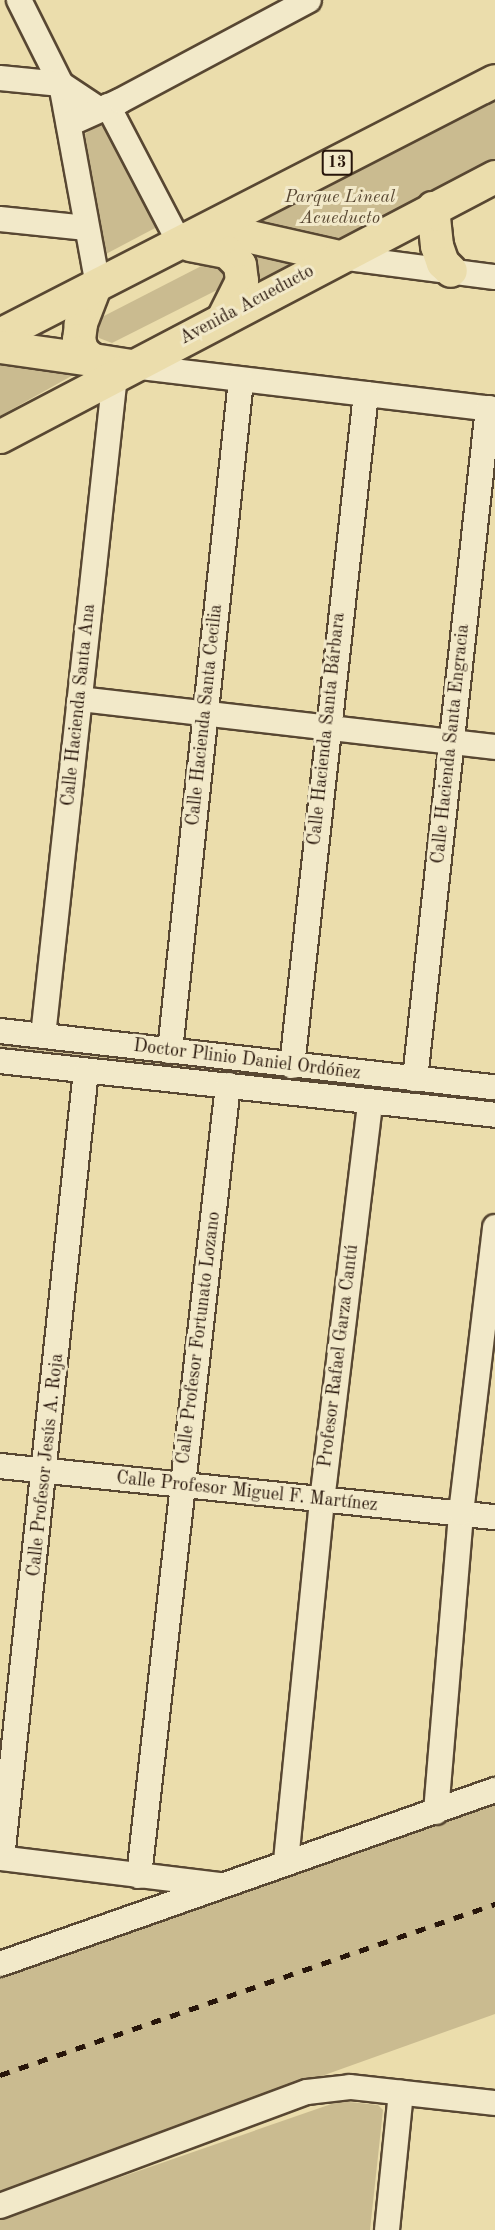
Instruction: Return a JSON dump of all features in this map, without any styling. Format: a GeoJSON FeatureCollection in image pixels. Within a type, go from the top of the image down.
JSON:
{"type":"FeatureCollection","features":[{"type":"Feature","properties":{"kind":"main road","name":"13"},"geometry":{"type":"LineString","coordinates":[[0,335],[495,81]]}},
{"type":"Feature","properties":{"kind":"main road","name":"Avenida Acueducto"},"geometry":{"type":"LineString","coordinates":[[0,437],[113,367],[224,317],[495,177]]}},
{"type":"Feature","properties":{"kind":"main road"},"geometry":{"type":"LineString","coordinates":[[434,208],[437,246],[443,263],[451,271]]}},
{"type":"Feature","properties":{"kind":"main road"},"geometry":{"type":"LineString","coordinates":[[212,228],[340,256]]}},
{"type":"Feature","properties":{"kind":"main road"},"geometry":{"type":"LineString","coordinates":[[180,244],[216,248],[227,252],[240,265],[242,280],[224,317]]}},
{"type":"Feature","properties":{"kind":"main road"},"geometry":{"type":"LineString","coordinates":[[96,286],[79,340],[83,352],[113,367]]}},
{"type":"Feature","properties":{"kind":"main road"},"geometry":{"type":"LineString","coordinates":[[0,347],[113,367]]}},
{"type":"Feature","properties":{"kind":"street"},"geometry":{"type":"LineString","coordinates":[[19,0],[61,84],[96,286]]}},
{"type":"Feature","properties":{"kind":"street"},"geometry":{"type":"LineString","coordinates":[[69,124],[104,108],[309,0]]}},
{"type":"Feature","properties":{"kind":"street"},"geometry":{"type":"LineString","coordinates":[[0,78],[61,84],[104,108],[180,244]]}},
{"type":"Feature","properties":{"kind":"street"},"geometry":{"type":"LineString","coordinates":[[0,219],[87,228]]}},
{"type":"Feature","properties":{"kind":"street"},"geometry":{"type":"LineString","coordinates":[[340,256],[495,277]]}},
{"type":"Feature","properties":{"kind":"street"},"geometry":{"type":"LineString","coordinates":[[113,367],[492,409]]}},
{"type":"Feature","properties":{"kind":"street","name":"Calle Hacienda Santa Ana"},"geometry":{"type":"LineString","coordinates":[[43,1036],[113,367]]}},
{"type":"Feature","properties":{"kind":"street","name":"Calle Hacienda Santa Cecilia"},"geometry":{"type":"LineString","coordinates":[[170,1051],[241,380]]}},
{"type":"Feature","properties":{"kind":"street","name":"Calle Hacienda Santa Bárbara"},"geometry":{"type":"LineString","coordinates":[[292,1066],[326,729],[366,394]]}},
{"type":"Feature","properties":{"kind":"street","name":"Calle Hacienda Santa Engracia"},"geometry":{"type":"LineString","coordinates":[[415,1079],[451,742],[492,409]]}},
{"type":"Feature","properties":{"kind":"street"},"geometry":{"type":"LineString","coordinates":[[80,699],[495,747]]}},
{"type":"Feature","properties":{"kind":"street","name":"Doctor Plinio Daniel Ordóñez"},"geometry":{"type":"LineString","coordinates":[[0,1030],[292,1066],[495,1087]]}},
{"type":"Feature","properties":{"kind":"street","name":"Doctor Plinio Daniel Ordóñez"},"geometry":{"type":"LineString","coordinates":[[0,1061],[495,1114]]}},
{"type":"Feature","properties":{"kind":"street","name":"Calle Profesor Jesús A. Roja"},"geometry":{"type":"LineString","coordinates":[[1,1858],[46,1471],[86,1071]]}},
{"type":"Feature","properties":{"kind":"street","name":"Calle Profesor Fortunato Lozano"},"geometry":{"type":"LineString","coordinates":[[139,1876],[228,1085]]}},
{"type":"Feature","properties":{"kind":"street","name":"Profesor Rafael Garza Cantú"},"geometry":{"type":"LineString","coordinates":[[286,1861],[321,1501],[370,1102]]}},
{"type":"Feature","properties":{"kind":"street"},"geometry":{"type":"LineString","coordinates":[[436,1812],[461,1513],[495,1227]]}},
{"type":"Feature","properties":{"kind":"street","name":"Calle Profesor Miguel F. Martínez"},"geometry":{"type":"LineString","coordinates":[[0,1466],[321,1501],[495,1517]]}},
{"type":"Feature","properties":{"kind":"street"},"geometry":{"type":"LineString","coordinates":[[0,1964],[225,1886],[286,1861],[436,1812],[495,1790]]}},
{"type":"Feature","properties":{"kind":"street"},"geometry":{"type":"LineString","coordinates":[[1,1858],[225,1886]]}},
{"type":"Feature","properties":{"kind":"street"},"geometry":{"type":"LineString","coordinates":[[0,2206],[307,2092],[350,2087],[495,2103]]}},
{"type":"Feature","properties":{"kind":"street"},"geometry":{"type":"LineString","coordinates":[[387,2230],[401,2092]]}},
{"type":"Feature","properties":{"kind":"green space","name":"Parque Lineal Acueducto"},"geometry":{"type":"Polygon","coordinates":[[[495,97],[495,160],[330,247],[259,224],[261,217],[495,97]]]}},
{"type":"Feature","properties":{"kind":"green space"},"geometry":{"type":"Polygon","coordinates":[[[99,124],[108,130],[157,227],[104,255],[85,134],[99,124]]]}},
{"type":"Feature","properties":{"kind":"green space","name":"Parque Lineal Acueducto"},"geometry":{"type":"Polygon","coordinates":[[[229,240],[290,261],[290,265],[247,288],[229,240]]]}},
{"type":"Feature","properties":{"kind":"green space"},"geometry":{"type":"Polygon","coordinates":[[[213,260],[230,271],[223,287],[112,343],[99,338],[95,329],[102,317],[213,260]]]}},
{"type":"Feature","properties":{"kind":"green space"},"geometry":{"type":"Polygon","coordinates":[[[0,357],[75,371],[75,374],[0,416],[0,357]]]}},
{"type":"Feature","properties":{"kind":"green space"},"geometry":{"type":"Polygon","coordinates":[[[0,1038],[495,1093],[495,1104],[0,1049],[0,1038]]]}},
{"type":"Feature","properties":{"kind":"green space"},"geometry":{"type":"Polygon","coordinates":[[[495,1805],[495,2014],[0,2191],[0,1979],[495,1805]]]}},
{"type":"Feature","properties":{"kind":"green space"},"geometry":{"type":"Polygon","coordinates":[[[340,2101],[378,2105],[383,2110],[370,2230],[0,2230],[0,2219],[340,2101]]]}},
{"type":"Feature","properties":{"kind":"railway"},"geometry":{"type":"LineString","coordinates":[[0,2075],[495,1904]]}}]}
